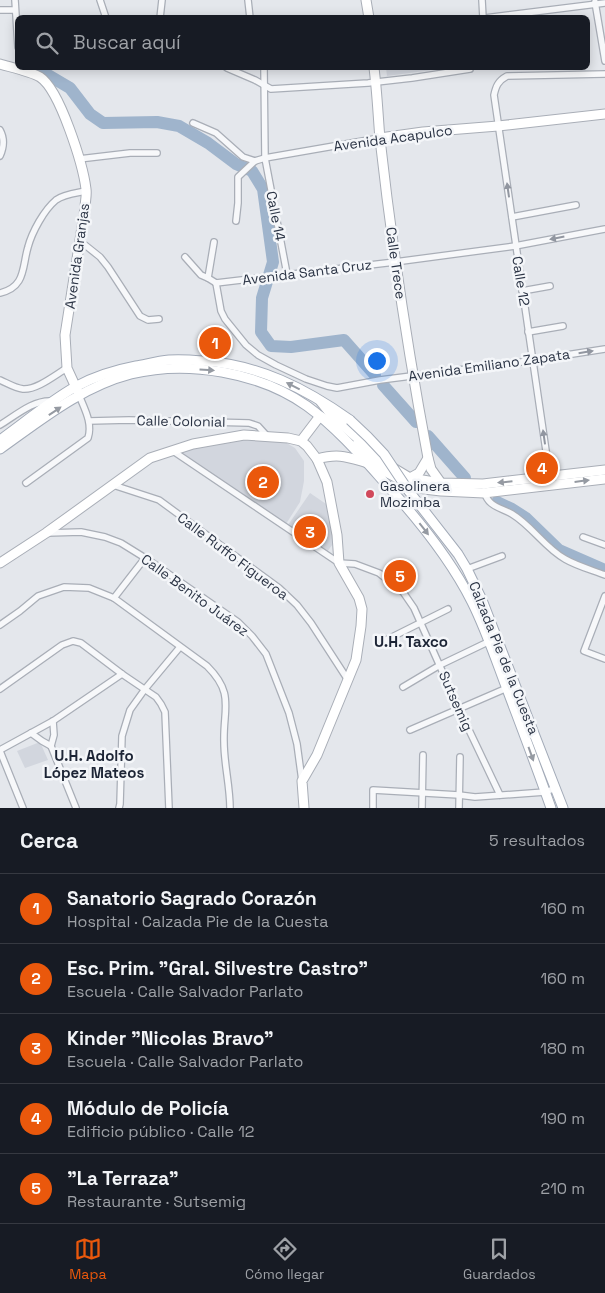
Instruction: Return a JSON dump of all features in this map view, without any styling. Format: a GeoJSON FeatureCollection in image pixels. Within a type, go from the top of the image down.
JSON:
{"type":"FeatureCollection","features":[{"type":"Feature","properties":{"kind":"main road"},"geometry":{"type":"LineString","coordinates":[[366,0],[368,15]]}},
{"type":"Feature","properties":{"kind":"main road","name":"Avenida Granjas"},"geometry":{"type":"LineString","coordinates":[[0,64],[15,67]]}},
{"type":"Feature","properties":{"kind":"main road","name":"Avenida Granjas"},"geometry":{"type":"LineString","coordinates":[[24,70],[40,77],[53,91],[61,106],[79,159],[86,191],[65,335],[67,368],[78,391]]}},
{"type":"Feature","properties":{"kind":"main road","name":"Calle Trece"},"geometry":{"type":"LineString","coordinates":[[374,70],[380,138],[412,375],[431,469],[442,483]]}},
{"type":"Feature","properties":{"kind":"main road","name":"Avenida Acapulco"},"geometry":{"type":"LineString","coordinates":[[380,138],[605,114]]}},
{"type":"Feature","properties":{"kind":"main road","name":"Calzada Pie de la Cuesta"},"geometry":{"type":"LineString","coordinates":[[0,449],[78,391],[106,374],[124,368],[171,360],[218,362],[242,366],[266,374],[292,385],[350,420],[384,454],[409,491],[448,540],[467,569],[489,616],[563,808]]}},
{"type":"Feature","properties":{"kind":"main road","name":"Calzada Pie de la Cuesta"},"geometry":{"type":"LineString","coordinates":[[0,440],[53,401],[78,391],[152,370],[170,368],[219,371],[265,384],[305,404],[368,463],[426,531],[455,572],[472,602],[490,641],[551,808]]}},
{"type":"Feature","properties":{"kind":"main road"},"geometry":{"type":"LineString","coordinates":[[321,402],[333,417],[390,466],[410,478],[483,489]]}},
{"type":"Feature","properties":{"kind":"main road"},"geometry":{"type":"LineString","coordinates":[[302,441],[320,416],[330,421],[386,472],[412,486],[441,491],[605,478]]}},
{"type":"Feature","properties":{"kind":"main road"},"geometry":{"type":"LineString","coordinates":[[0,563],[46,534],[150,458],[193,444],[244,435],[288,438],[302,441],[317,459],[327,482],[337,535],[339,563],[355,591],[362,609],[356,660],[317,755],[302,781],[304,808]]}},
{"type":"Feature","properties":{"kind":"main road"},"geometry":{"type":"LineString","coordinates":[[317,459],[343,456],[368,463]]}},
{"type":"Feature","properties":{"kind":"main road"},"geometry":{"type":"LineString","coordinates":[[410,478],[419,473],[428,458]]}},
{"type":"Feature","properties":{"kind":"main road"},"geometry":{"type":"LineString","coordinates":[[550,481],[605,470]]}},
{"type":"Feature","properties":{"kind":"main road"},"geometry":{"type":"LineString","coordinates":[[401,500],[409,491]]}},
{"type":"Feature","properties":{"kind":"street"},"geometry":{"type":"LineString","coordinates":[[15,0],[15,15]]}},
{"type":"Feature","properties":{"kind":"street"},"geometry":{"type":"LineString","coordinates":[[100,0],[105,15]]}},
{"type":"Feature","properties":{"kind":"street"},"geometry":{"type":"LineString","coordinates":[[160,15],[162,0]]}},
{"type":"Feature","properties":{"kind":"street"},"geometry":{"type":"LineString","coordinates":[[248,0],[250,15]]}},
{"type":"Feature","properties":{"kind":"street"},"geometry":{"type":"LineString","coordinates":[[482,0],[484,15]]}},
{"type":"Feature","properties":{"kind":"street"},"geometry":{"type":"LineString","coordinates":[[508,15],[595,2],[605,3]]}},
{"type":"Feature","properties":{"kind":"street"},"geometry":{"type":"LineString","coordinates":[[595,2],[605,61]]}},
{"type":"Feature","properties":{"kind":"street"},"geometry":{"type":"LineString","coordinates":[[0,10],[15,10]]}},
{"type":"Feature","properties":{"kind":"street"},"geometry":{"type":"LineString","coordinates":[[231,70],[271,89],[376,82],[464,70]]}},
{"type":"Feature","properties":{"kind":"street","name":"Calle 14"},"geometry":{"type":"LineString","coordinates":[[264,70],[265,158],[287,274]]}},
{"type":"Feature","properties":{"kind":"street","name":"Calle 12"},"geometry":{"type":"LineString","coordinates":[[550,481],[494,96],[496,86],[501,79],[507,76],[605,74]]}},
{"type":"Feature","properties":{"kind":"street"},"geometry":{"type":"LineString","coordinates":[[193,123],[216,133],[243,157],[255,161],[238,177],[236,222]]}},
{"type":"Feature","properties":{"kind":"street"},"geometry":{"type":"LineString","coordinates":[[0,130],[4,143],[0,156]]}},
{"type":"Feature","properties":{"kind":"street","name":"Avenida Acapulco"},"geometry":{"type":"LineString","coordinates":[[255,161],[380,138]]}},
{"type":"Feature","properties":{"kind":"street"},"geometry":{"type":"LineString","coordinates":[[79,159],[130,153],[157,153]]}},
{"type":"Feature","properties":{"kind":"street"},"geometry":{"type":"LineString","coordinates":[[0,293],[16,285],[24,272],[33,233],[49,207],[58,198],[86,191]]}},
{"type":"Feature","properties":{"kind":"street"},"geometry":{"type":"LineString","coordinates":[[512,218],[576,205]]}},
{"type":"Feature","properties":{"kind":"street","name":"Avenida Santa Cruz"},"geometry":{"type":"LineString","coordinates":[[216,283],[515,246],[605,229]]}},
{"type":"Feature","properties":{"kind":"street"},"geometry":{"type":"LineString","coordinates":[[80,241],[108,266],[140,316],[148,320],[159,319]]}},
{"type":"Feature","properties":{"kind":"street"},"geometry":{"type":"LineString","coordinates":[[208,278],[214,242]]}},
{"type":"Feature","properties":{"kind":"street"},"geometry":{"type":"LineString","coordinates":[[185,258],[201,275],[216,283]]}},
{"type":"Feature","properties":{"kind":"street","name":"Avenida Emiliano Zapata"},"geometry":{"type":"LineString","coordinates":[[216,283],[221,311],[225,319],[246,345],[258,355],[306,379],[338,388],[412,375],[605,349]]}},
{"type":"Feature","properties":{"kind":"street"},"geometry":{"type":"LineString","coordinates":[[522,291],[550,286]]}},
{"type":"Feature","properties":{"kind":"street"},"geometry":{"type":"LineString","coordinates":[[528,332],[563,326]]}},
{"type":"Feature","properties":{"kind":"street"},"geometry":{"type":"LineString","coordinates":[[0,380],[26,389],[35,387],[67,368]]}},
{"type":"Feature","properties":{"kind":"street"},"geometry":{"type":"LineString","coordinates":[[26,483],[88,438],[90,431],[89,421],[78,391]]}},
{"type":"Feature","properties":{"kind":"street"},"geometry":{"type":"LineString","coordinates":[[0,425],[36,404],[44,401],[53,401]]}},
{"type":"Feature","properties":{"kind":"street","name":"Calle Colonial"},"geometry":{"type":"LineString","coordinates":[[89,421],[249,423],[258,426],[268,437]]}},
{"type":"Feature","properties":{"kind":"street"},"geometry":{"type":"LineString","coordinates":[[173,450],[339,563]]}},
{"type":"Feature","properties":{"kind":"street","name":"Calle Ruffo Figueroa"},"geometry":{"type":"LineString","coordinates":[[113,485],[158,500],[279,588],[297,605],[311,623],[348,680]]}},
{"type":"Feature","properties":{"kind":"street"},"geometry":{"type":"LineString","coordinates":[[483,489],[488,502],[515,516],[535,532],[554,552],[567,560],[605,575]]}},
{"type":"Feature","properties":{"kind":"street","name":"Calle Benito Juárez"},"geometry":{"type":"LineString","coordinates":[[46,534],[81,532],[105,536],[145,558],[238,622],[266,654],[289,713],[297,744],[302,781]]}},
{"type":"Feature","properties":{"kind":"street"},"geometry":{"type":"LineString","coordinates":[[583,537],[605,544]]}},
{"type":"Feature","properties":{"kind":"street"},"geometry":{"type":"LineString","coordinates":[[467,569],[502,556]]}},
{"type":"Feature","properties":{"kind":"street"},"geometry":{"type":"LineString","coordinates":[[114,598],[145,558]]}},
{"type":"Feature","properties":{"kind":"street","name":"Sutsemig"},"geometry":{"type":"LineString","coordinates":[[339,563],[367,567],[391,581],[403,592],[414,608],[500,795]]}},
{"type":"Feature","properties":{"kind":"street"},"geometry":{"type":"LineString","coordinates":[[0,625],[38,596],[64,587],[89,588],[114,598],[207,666],[223,686],[226,700],[224,741],[230,808]]}},
{"type":"Feature","properties":{"kind":"street"},"geometry":{"type":"LineString","coordinates":[[605,596],[584,651],[605,659]]}},
{"type":"Feature","properties":{"kind":"street"},"geometry":{"type":"LineString","coordinates":[[382,642],[448,609]]}},
{"type":"Feature","properties":{"kind":"street"},"geometry":{"type":"LineString","coordinates":[[0,689],[62,645],[72,641],[81,643],[156,697],[161,704],[165,712],[169,808]]}},
{"type":"Feature","properties":{"kind":"street"},"geometry":{"type":"LineString","coordinates":[[404,687],[440,665],[490,641]]}},
{"type":"Feature","properties":{"kind":"street"},"geometry":{"type":"LineString","coordinates":[[119,808],[122,736],[130,710],[180,647]]}},
{"type":"Feature","properties":{"kind":"street"},"geometry":{"type":"LineString","coordinates":[[23,808],[0,751],[53,721],[122,674]]}},
{"type":"Feature","properties":{"kind":"street"},"geometry":{"type":"LineString","coordinates":[[410,730],[506,688]]}},
{"type":"Feature","properties":{"kind":"street"},"geometry":{"type":"LineString","coordinates":[[53,721],[54,735],[51,746],[76,808]]}},
{"type":"Feature","properties":{"kind":"street"},"geometry":{"type":"LineString","coordinates":[[31,733],[51,746]]}},
{"type":"Feature","properties":{"kind":"street"},"geometry":{"type":"LineString","coordinates":[[422,808],[423,755]]}},
{"type":"Feature","properties":{"kind":"street"},"geometry":{"type":"LineString","coordinates":[[459,808],[460,757]]}},
{"type":"Feature","properties":{"kind":"street"},"geometry":{"type":"LineString","coordinates":[[373,808],[373,790],[475,797],[545,792],[556,788]]}},
{"type":"Feature","properties":{"kind":"shaded area"},"geometry":{"type":"Polygon","coordinates":[[[386,70],[432,70],[387,76],[386,70]]]}},
{"type":"Feature","properties":{"kind":"shaded area"},"geometry":{"type":"Polygon","coordinates":[[[240,440],[285,442],[295,448],[304,461],[304,481],[300,502],[286,524],[179,451],[240,440]]]}},
{"type":"Feature","properties":{"kind":"shaded area"},"geometry":{"type":"Polygon","coordinates":[[[310,493],[329,506],[332,534],[335,541],[327,552],[288,525],[310,493]]]}},
{"type":"Feature","properties":{"kind":"shaded area"},"geometry":{"type":"Polygon","coordinates":[[[40,742],[48,760],[25,768],[17,751],[40,742]]]}},
{"type":"Feature","properties":{"kind":"waterway"},"geometry":{"type":"LineString","coordinates":[[39,70],[70,88],[90,114],[103,123],[157,122],[179,126],[208,143],[236,164],[252,171],[263,189],[273,262],[262,298],[261,332],[271,346],[291,347],[344,340],[375,375]]}},
{"type":"Feature","properties":{"kind":"waterway"},"geometry":{"type":"LineString","coordinates":[[383,385],[416,422]]}},
{"type":"Feature","properties":{"kind":"waterway"},"geometry":{"type":"LineString","coordinates":[[428,436],[465,478]]}},
{"type":"Feature","properties":{"kind":"waterway"},"geometry":{"type":"LineString","coordinates":[[497,502],[526,518],[559,550],[605,570]]}},
{"type":"Feature","properties":{"kind":"place","name":"Sanatorio Sagrado Corazón"},"geometry":{"type":"Point","coordinates":[215,343]}},
{"type":"Feature","properties":{"kind":"place","name":"Módulo de Policía"},"geometry":{"type":"Point","coordinates":[542,468]}},
{"type":"Feature","properties":{"kind":"place","name":"Esc. Prim. \"Gral. Silvestre Castro\""},"geometry":{"type":"Point","coordinates":[263,482]}},
{"type":"Feature","properties":{"kind":"place","name":"Gasolinera Mozimba"},"geometry":{"type":"Point","coordinates":[370,494]}},
{"type":"Feature","properties":{"kind":"place","name":"Kinder \"Nicolas Bravo\""},"geometry":{"type":"Point","coordinates":[310,532]}},
{"type":"Feature","properties":{"kind":"place","name":"\"La Terraza\""},"geometry":{"type":"Point","coordinates":[400,576]}},
{"type":"Feature","properties":{"kind":"district","name":"U.H. Taxco"},"geometry":{"type":"Point","coordinates":[411,642]}},
{"type":"Feature","properties":{"kind":"district","name":"U.H. Adolfo López Mateos"},"geometry":{"type":"Point","coordinates":[94,764]}}]}
